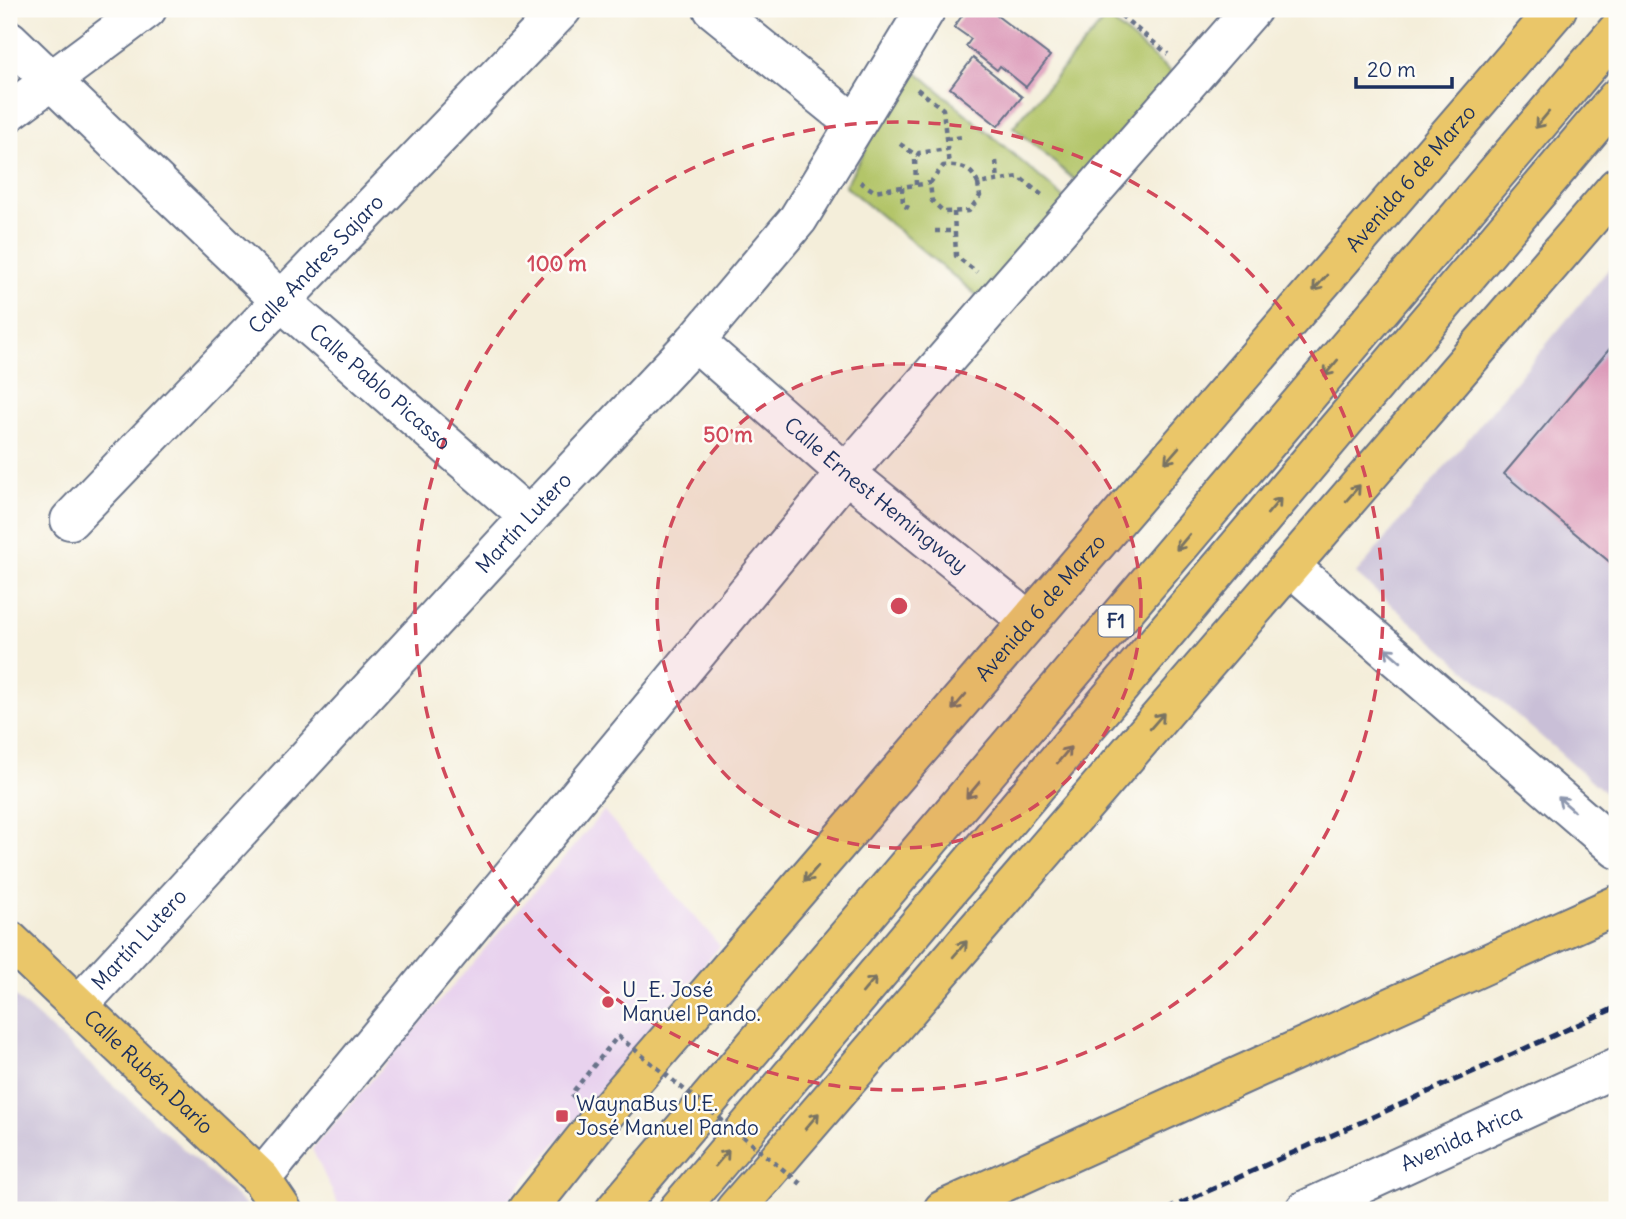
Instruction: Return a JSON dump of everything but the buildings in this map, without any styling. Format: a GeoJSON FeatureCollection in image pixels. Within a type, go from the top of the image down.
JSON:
{"type":"FeatureCollection","features":[{"type":"Feature","properties":{"kind":"main road","name":"Avenida 6 de Marzo"},"geometry":{"type":"LineString","coordinates":[[528,1210],[601,1118],[1557,9]]}},
{"type":"Feature","properties":{"kind":"main road","name":"F1"},"geometry":{"type":"LineString","coordinates":[[615,1210],[1617,31]]}},
{"type":"Feature","properties":{"kind":"main road","name":"F1"},"geometry":{"type":"LineString","coordinates":[[678,1210],[1617,98]]}},
{"type":"Feature","properties":{"kind":"main road"},"geometry":{"type":"LineString","coordinates":[[735,1210],[1617,187]]}},
{"type":"Feature","properties":{"kind":"main road"},"geometry":{"type":"LineString","coordinates":[[943,1210],[1617,905]]}},
{"type":"Feature","properties":{"kind":"main road","name":"Calle Rubén Darío"},"geometry":{"type":"LineString","coordinates":[[9,940],[261,1179],[282,1210]]}},
{"type":"Feature","properties":{"kind":"street"},"geometry":{"type":"LineString","coordinates":[[9,111],[147,9]]}},
{"type":"Feature","properties":{"kind":"street","name":"Calle Andres Sajaro"},"geometry":{"type":"LineString","coordinates":[[70,520],[562,9]]}},
{"type":"Feature","properties":{"kind":"street"},"geometry":{"type":"LineString","coordinates":[[713,9],[855,124]]}},
{"type":"Feature","properties":{"kind":"street","name":"Martín Lutero"},"geometry":{"type":"LineString","coordinates":[[79,1005],[695,341],[798,219],[926,9]]}},
{"type":"Feature","properties":{"kind":"street"},"geometry":{"type":"LineString","coordinates":[[261,1179],[846,473],[1252,9]]}},
{"type":"Feature","properties":{"kind":"street","name":"Calle Pablo Picasso"},"geometry":{"type":"LineString","coordinates":[[9,40],[281,301],[529,517]]}},
{"type":"Feature","properties":{"kind":"street","name":"Calle Ernest Hemingway"},"geometry":{"type":"LineString","coordinates":[[695,341],[846,473],[1028,621]]}},
{"type":"Feature","properties":{"kind":"street"},"geometry":{"type":"LineString","coordinates":[[1290,566],[1617,849]]}},
{"type":"Feature","properties":{"kind":"street","name":"Avenida Arica"},"geometry":{"type":"LineString","coordinates":[[1305,1210],[1617,1066]]}},
{"type":"Feature","properties":{"kind":"path"},"geometry":{"type":"LineString","coordinates":[[1113,9],[1192,75]]}},
{"type":"Feature","properties":{"kind":"path"},"geometry":{"type":"LineString","coordinates":[[914,87],[943,109],[949,166]]}},
{"type":"Feature","properties":{"kind":"path"},"geometry":{"type":"LineString","coordinates":[[946,139],[964,137]]}},
{"type":"Feature","properties":{"kind":"path"},"geometry":{"type":"LineString","coordinates":[[900,144],[917,156]]}},
{"type":"Feature","properties":{"kind":"path"},"geometry":{"type":"LineString","coordinates":[[916,185],[915,159],[919,153],[947,149]]}},
{"type":"Feature","properties":{"kind":"path"},"geometry":{"type":"LineString","coordinates":[[996,161],[998,180]]}},
{"type":"Feature","properties":{"kind":"path"},"geometry":{"type":"LineString","coordinates":[[960,165],[975,175],[980,196],[969,211],[944,212],[932,201],[930,183],[943,166],[960,165]]}},
{"type":"Feature","properties":{"kind":"path"},"geometry":{"type":"LineString","coordinates":[[850,176],[874,191],[930,183]]}},
{"type":"Feature","properties":{"kind":"path"},"geometry":{"type":"LineString","coordinates":[[978,184],[1019,177],[1052,203]]}},
{"type":"Feature","properties":{"kind":"path"},"geometry":{"type":"LineString","coordinates":[[902,187],[903,205],[909,208]]}},
{"type":"Feature","properties":{"kind":"path"},"geometry":{"type":"LineString","coordinates":[[954,212],[957,256],[986,280]]}},
{"type":"Feature","properties":{"kind":"path"},"geometry":{"type":"LineString","coordinates":[[935,231],[955,231]]}},
{"type":"Feature","properties":{"kind":"path"},"geometry":{"type":"LineString","coordinates":[[571,1094],[618,1035],[800,1184]]}},
{"type":"Feature","properties":{"kind":"shaded area"},"geometry":{"type":"Polygon","coordinates":[[[1617,259],[1617,803],[1356,574],[1617,259]]]}},
{"type":"Feature","properties":{"kind":"shaded area"},"geometry":{"type":"Polygon","coordinates":[[[604,811],[720,946],[500,1210],[341,1210],[312,1149],[604,811]]]}},
{"type":"Feature","properties":{"kind":"shaded area"},"geometry":{"type":"Polygon","coordinates":[[[9,991],[251,1210],[9,1210],[9,991]]]}},
{"type":"Feature","properties":{"kind":"green space"},"geometry":{"type":"Polygon","coordinates":[[[1107,17],[1172,73],[1078,183],[1013,127],[1107,17]]]}},
{"type":"Feature","properties":{"kind":"green space"},"geometry":{"type":"Polygon","coordinates":[[[911,67],[1069,202],[985,302],[845,186],[911,67]]]}},
{"type":"Feature","properties":{"kind":"railway"},"geometry":{"type":"LineString","coordinates":[[1166,1210],[1617,1007]]}},
{"type":"Feature","properties":{"kind":"place","name":"U_E. José Manuel Pando."},"geometry":{"type":"Point","coordinates":[608,1002]}},
{"type":"Feature","properties":{"kind":"place","name":"WaynaBus U.E. José Manuel Pando"},"geometry":{"type":"Point","coordinates":[562,1116]}}]}
